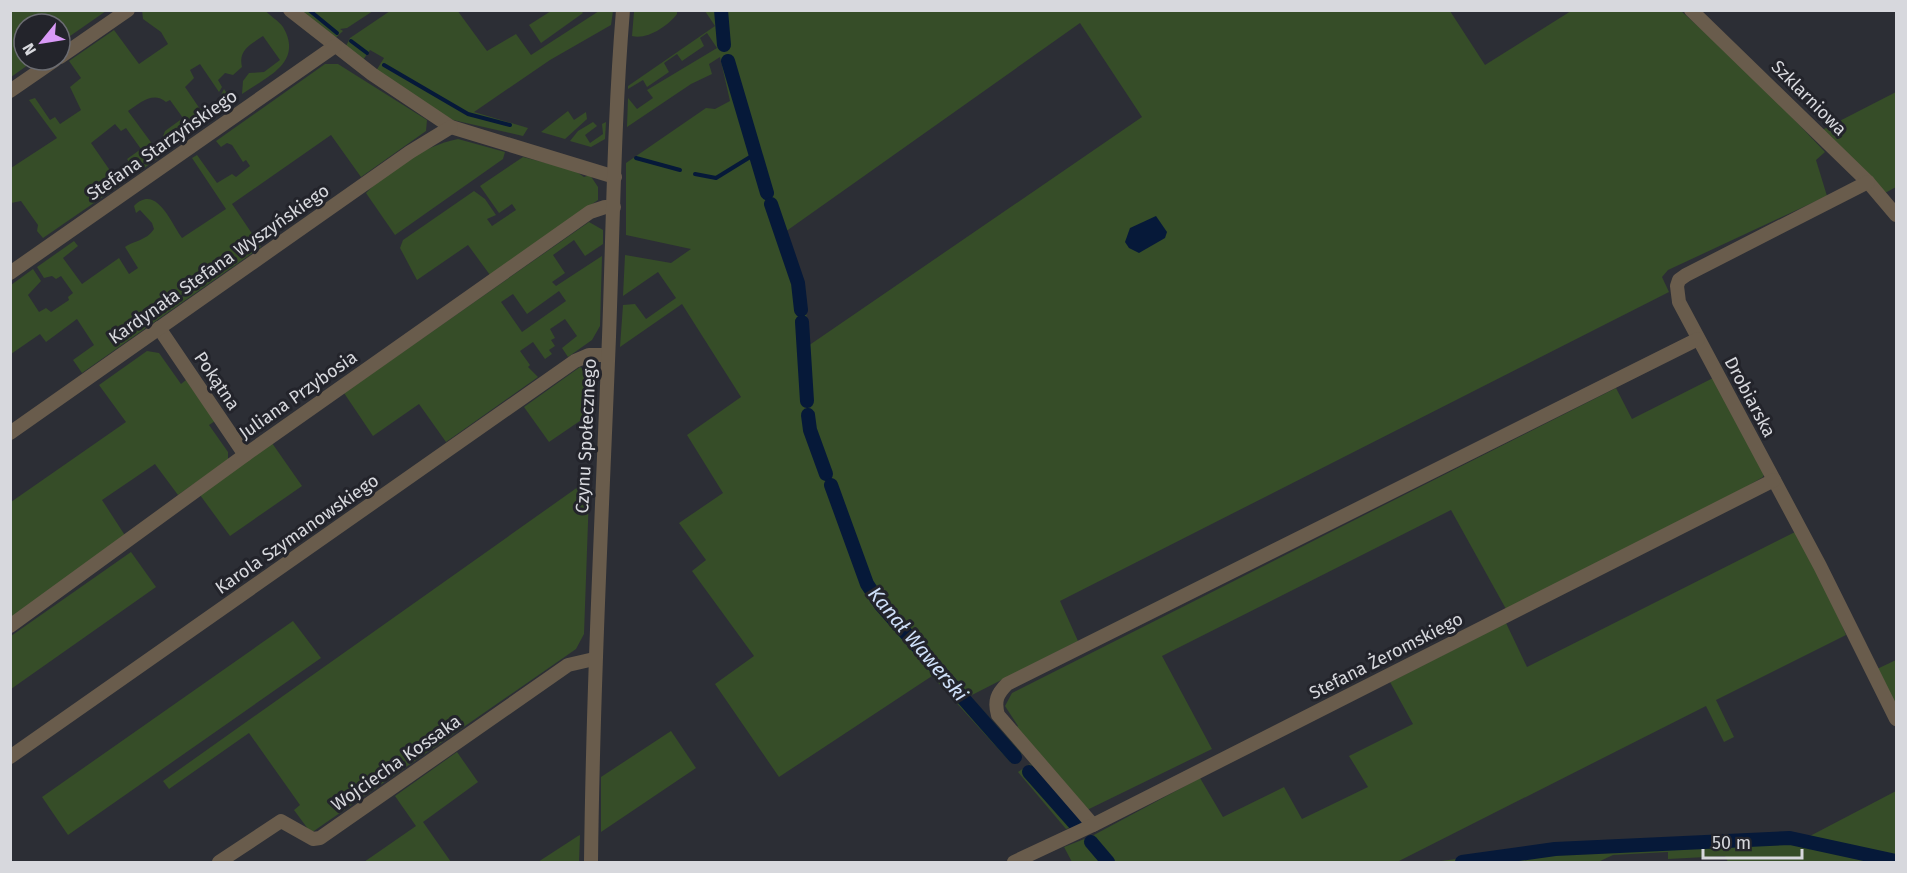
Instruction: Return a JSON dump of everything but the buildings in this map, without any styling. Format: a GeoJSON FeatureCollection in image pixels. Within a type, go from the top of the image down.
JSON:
{"type":"FeatureCollection","features":[{"type":"Feature","properties":{"kind":"street"},"geometry":{"type":"LineString","coordinates":[[72,49],[128,10]]}},
{"type":"Feature","properties":{"kind":"street"},"geometry":{"type":"LineString","coordinates":[[290,10],[335,46],[451,127],[615,177]]}},
{"type":"Feature","properties":{"kind":"street","name":"Czynu Społecznego"},"geometry":{"type":"LineString","coordinates":[[591,862],[594,659],[614,207],[616,93],[623,10]]}},
{"type":"Feature","properties":{"kind":"street","name":"Szklarniowa"},"geometry":{"type":"LineString","coordinates":[[1691,10],[1868,182],[1896,215]]}},
{"type":"Feature","properties":{"kind":"street","name":"Stefana Starzyńskiego"},"geometry":{"type":"LineString","coordinates":[[10,273],[335,46]]}},
{"type":"Feature","properties":{"kind":"street"},"geometry":{"type":"LineString","coordinates":[[10,90],[37,72]]}},
{"type":"Feature","properties":{"kind":"street","name":"Kardynała Stefana Wyszyńskiego"},"geometry":{"type":"LineString","coordinates":[[10,433],[410,152],[451,127]]}},
{"type":"Feature","properties":{"kind":"street","name":"Drobiarska"},"geometry":{"type":"LineString","coordinates":[[1868,182],[1679,280],[1677,286],[1679,302],[1821,566],[1896,719]]}},
{"type":"Feature","properties":{"kind":"street","name":"Juliana Przybosia"},"geometry":{"type":"LineString","coordinates":[[10,626],[97,565],[244,455],[590,212],[605,207],[614,207]]}},
{"type":"Feature","properties":{"kind":"street","name":"Pokątna"},"geometry":{"type":"LineString","coordinates":[[159,328],[244,455]]}},
{"type":"Feature","properties":{"kind":"street"},"geometry":{"type":"LineString","coordinates":[[1093,825],[998,715],[994,703],[1007,684],[1698,339]]}},
{"type":"Feature","properties":{"kind":"street","name":"Karola Szymanowskiego"},"geometry":{"type":"LineString","coordinates":[[10,757],[575,361],[589,355],[608,355]]}},
{"type":"Feature","properties":{"kind":"street","name":"Stefana Żeromskiego"},"geometry":{"type":"LineString","coordinates":[[1014,862],[1093,825],[1773,480]]}},
{"type":"Feature","properties":{"kind":"street","name":"Wojciecha Kossaka"},"geometry":{"type":"LineString","coordinates":[[219,862],[281,821],[313,839],[320,838],[568,665],[594,659]]}},
{"type":"Feature","properties":{"kind":"green space"},"geometry":{"type":"Polygon","coordinates":[[[11,10],[106,11],[72,35],[72,12],[12,12],[12,72],[18,72],[11,77],[11,10]]]}},
{"type":"Feature","properties":{"kind":"green space"},"geometry":{"type":"Polygon","coordinates":[[[142,10],[266,11],[283,27],[289,50],[286,60],[279,68],[242,94],[243,81],[249,73],[264,72],[280,60],[263,36],[243,52],[242,67],[233,75],[225,73],[218,80],[222,87],[219,92],[200,64],[190,70],[194,78],[185,87],[200,109],[215,107],[224,89],[232,101],[170,150],[161,142],[165,131],[183,118],[170,100],[166,102],[151,98],[128,111],[161,156],[137,173],[127,159],[141,149],[126,128],[121,131],[115,124],[91,143],[120,185],[43,238],[37,231],[38,225],[21,201],[11,203],[11,168],[57,138],[29,100],[35,98],[50,120],[55,117],[60,124],[81,110],[70,87],[81,78],[72,65],[72,59],[114,30],[139,64],[168,44],[161,32],[143,19],[142,10]]]}},
{"type":"Feature","properties":{"kind":"green space"},"geometry":{"type":"Polygon","coordinates":[[[457,10],[487,51],[516,34],[531,55],[599,11],[613,11],[611,25],[550,60],[474,112],[528,128],[523,136],[453,120],[426,106],[376,71],[384,58],[370,50],[363,60],[345,48],[350,38],[390,11],[457,10]]]}},
{"type":"Feature","properties":{"kind":"green space"},"geometry":{"type":"Polygon","coordinates":[[[297,11],[373,11],[347,28],[340,29],[343,31],[333,40],[297,11]]]}},
{"type":"Feature","properties":{"kind":"green space"},"geometry":{"type":"Polygon","coordinates":[[[551,11],[581,11],[583,13],[541,43],[529,25],[551,11]]]}},
{"type":"Feature","properties":{"kind":"green space"},"geometry":{"type":"Polygon","coordinates":[[[677,11],[677,14],[657,31],[644,36],[632,36],[634,12],[677,11]]]}},
{"type":"Feature","properties":{"kind":"green space"},"geometry":{"type":"Polygon","coordinates":[[[705,11],[1450,11],[1485,65],[1571,11],[1681,11],[1749,72],[1825,152],[1816,160],[1827,196],[1668,270],[1662,277],[1669,292],[1060,601],[1078,641],[970,696],[1022,754],[1011,763],[932,676],[779,777],[715,684],[754,656],[692,571],[706,560],[679,523],[723,493],[687,435],[741,397],[682,304],[620,347],[623,305],[635,304],[646,319],[676,298],[658,272],[623,296],[625,255],[671,263],[691,249],[626,235],[626,163],[706,108],[715,109],[730,101],[720,57],[709,64],[712,74],[691,84],[627,127],[628,98],[637,109],[653,98],[647,90],[717,48],[707,33],[700,38],[704,46],[682,61],[677,54],[664,63],[669,72],[647,87],[643,80],[628,89],[628,86],[715,26],[705,11]],[[1080,23],[785,232],[805,286],[808,346],[1142,117],[1080,23]]]}},
{"type":"Feature","properties":{"kind":"green space"},"geometry":{"type":"Polygon","coordinates":[[[325,64],[338,64],[427,120],[426,131],[361,177],[331,135],[232,204],[261,247],[82,373],[73,360],[94,345],[77,319],[46,342],[40,334],[11,354],[11,285],[33,269],[41,281],[28,295],[39,312],[46,308],[51,312],[69,300],[68,297],[73,293],[61,276],[56,279],[52,276],[44,278],[37,267],[74,241],[78,246],[63,258],[82,284],[119,258],[129,274],[138,268],[125,247],[144,238],[154,229],[152,223],[140,210],[136,213],[134,206],[142,200],[149,199],[156,202],[168,215],[182,238],[226,209],[192,158],[197,155],[217,183],[232,174],[236,177],[250,166],[246,160],[243,162],[232,145],[227,143],[221,147],[216,141],[325,64]]]}},
{"type":"Feature","properties":{"kind":"green space"},"geometry":{"type":"Polygon","coordinates":[[[1896,92],[1896,187],[1885,193],[1822,130],[1896,92]]]}},
{"type":"Feature","properties":{"kind":"green space"},"geometry":{"type":"Polygon","coordinates":[[[568,111],[574,120],[586,112],[587,119],[565,139],[541,132],[568,111]]]}},
{"type":"Feature","properties":{"kind":"green space"},"geometry":{"type":"Polygon","coordinates":[[[593,122],[597,126],[585,135],[590,143],[603,134],[602,124],[606,122],[605,139],[591,147],[570,141],[578,131],[593,122]]]}},
{"type":"Feature","properties":{"kind":"green space"},"geometry":{"type":"Polygon","coordinates":[[[458,139],[505,152],[503,159],[395,235],[366,193],[385,175],[408,160],[433,147],[458,139]]]}},
{"type":"Feature","properties":{"kind":"green space"},"geometry":{"type":"Polygon","coordinates":[[[523,157],[574,170],[584,177],[590,175],[598,187],[598,200],[490,275],[468,245],[417,280],[400,248],[403,240],[474,191],[485,199],[496,215],[487,219],[492,226],[516,210],[512,204],[499,213],[480,186],[523,157]]]}},
{"type":"Feature","properties":{"kind":"green space"},"geometry":{"type":"Polygon","coordinates":[[[589,222],[603,230],[603,244],[585,256],[574,240],[553,255],[565,273],[552,282],[556,286],[602,256],[600,326],[592,340],[568,357],[562,348],[577,336],[565,319],[550,329],[555,338],[551,340],[555,346],[549,350],[552,354],[545,359],[533,342],[520,351],[530,365],[528,367],[538,377],[446,442],[419,404],[373,436],[344,393],[589,222]],[[559,291],[527,314],[513,294],[501,302],[522,332],[566,301],[559,291]]]}},
{"type":"Feature","properties":{"kind":"green space"},"geometry":{"type":"Polygon","coordinates":[[[147,351],[159,353],[181,384],[186,380],[215,421],[209,425],[228,452],[228,460],[178,495],[155,464],[102,500],[126,537],[11,621],[11,502],[126,422],[99,385],[147,351]]]}},
{"type":"Feature","properties":{"kind":"green space"},"geometry":{"type":"Polygon","coordinates":[[[580,367],[594,376],[593,412],[549,442],[524,407],[580,367]]]}},
{"type":"Feature","properties":{"kind":"green space"},"geometry":{"type":"Polygon","coordinates":[[[1715,377],[1765,469],[1763,477],[1722,501],[1506,609],[1451,510],[1162,656],[1212,749],[1087,810],[1014,729],[1018,726],[1005,706],[1012,693],[1616,388],[1632,419],[1715,377]]]}},
{"type":"Feature","properties":{"kind":"green space"},"geometry":{"type":"Polygon","coordinates":[[[272,443],[302,486],[230,536],[200,495],[272,443]]]}},
{"type":"Feature","properties":{"kind":"green space"},"geometry":{"type":"Polygon","coordinates":[[[590,467],[584,634],[576,649],[311,833],[294,810],[300,805],[249,733],[169,789],[163,781],[585,482],[585,470],[590,467]]]}},
{"type":"Feature","properties":{"kind":"green space"},"geometry":{"type":"Polygon","coordinates":[[[1795,532],[1832,600],[1846,635],[1716,700],[1734,737],[1724,742],[1706,706],[1397,862],[1072,862],[1064,847],[1092,836],[1200,778],[1223,817],[1284,787],[1302,819],[1368,787],[1349,756],[1413,724],[1390,682],[1506,623],[1527,667],[1795,532]]]}},
{"type":"Feature","properties":{"kind":"green space"},"geometry":{"type":"Polygon","coordinates":[[[131,552],[156,587],[11,689],[11,636],[131,552]]]}},
{"type":"Feature","properties":{"kind":"green space"},"geometry":{"type":"Polygon","coordinates":[[[293,621],[321,658],[68,835],[42,797],[293,621]]]}},
{"type":"Feature","properties":{"kind":"green space"},"geometry":{"type":"Polygon","coordinates":[[[1896,660],[1896,708],[1877,669],[1896,660]]]}},
{"type":"Feature","properties":{"kind":"green space"},"geometry":{"type":"Polygon","coordinates":[[[671,731],[696,768],[601,832],[601,777],[671,731]]]}},
{"type":"Feature","properties":{"kind":"green space"},"geometry":{"type":"Polygon","coordinates":[[[457,752],[478,782],[423,822],[451,862],[364,862],[416,826],[395,796],[457,752]]]}},
{"type":"Feature","properties":{"kind":"green space"},"geometry":{"type":"Polygon","coordinates":[[[1030,764],[1078,818],[1072,827],[1066,829],[1018,772],[1030,764]]]}},
{"type":"Feature","properties":{"kind":"green space"},"geometry":{"type":"Polygon","coordinates":[[[1896,791],[1896,862],[1728,862],[1725,856],[1668,859],[1668,852],[1613,855],[1598,862],[1434,862],[1558,845],[1791,833],[1808,837],[1896,791]]]}},
{"type":"Feature","properties":{"kind":"green space"},"geometry":{"type":"Polygon","coordinates":[[[580,835],[579,862],[538,862],[578,836],[580,835]]]}},
{"type":"Feature","properties":{"kind":"water"},"geometry":{"type":"Polygon","coordinates":[[[1156,216],[1167,232],[1165,238],[1139,253],[1129,248],[1125,242],[1130,228],[1156,216]]]}},
{"type":"Feature","properties":{"kind":"waterway"},"geometry":{"type":"LineString","coordinates":[[309,10],[337,33]]}},
{"type":"Feature","properties":{"kind":"waterway","name":"Kanał Wawerski"},"geometry":{"type":"LineString","coordinates":[[721,10],[724,45]]}},
{"type":"Feature","properties":{"kind":"waterway"},"geometry":{"type":"LineString","coordinates":[[351,41],[367,53]]}},
{"type":"Feature","properties":{"kind":"waterway","name":"Kanał Wawerski"},"geometry":{"type":"LineString","coordinates":[[728,61],[767,193]]}},
{"type":"Feature","properties":{"kind":"waterway"},"geometry":{"type":"LineString","coordinates":[[384,65],[468,114],[510,125]]}},
{"type":"Feature","properties":{"kind":"waterway"},"geometry":{"type":"LineString","coordinates":[[695,174],[716,178],[755,154]]}},
{"type":"Feature","properties":{"kind":"waterway"},"geometry":{"type":"LineString","coordinates":[[636,158],[680,170]]}},
{"type":"Feature","properties":{"kind":"waterway","name":"Kanał Wawerski"},"geometry":{"type":"LineString","coordinates":[[771,204],[798,283],[801,310]]}},
{"type":"Feature","properties":{"kind":"waterway","name":"Kanał Wawerski"},"geometry":{"type":"LineString","coordinates":[[802,322],[807,401]]}},
{"type":"Feature","properties":{"kind":"waterway","name":"Kanał Wawerski"},"geometry":{"type":"LineString","coordinates":[[808,415],[810,430],[826,474]]}},
{"type":"Feature","properties":{"kind":"waterway","name":"Kanał Wawerski"},"geometry":{"type":"LineString","coordinates":[[831,485],[867,584],[881,605],[1015,757]]}},
{"type":"Feature","properties":{"kind":"waterway","name":"Kanał Wawerski"},"geometry":{"type":"LineString","coordinates":[[1029,772],[1076,825]]}},
{"type":"Feature","properties":{"kind":"waterway","name":"Kanał Wawerski"},"geometry":{"type":"LineString","coordinates":[[1462,862],[1555,849],[1790,838],[1896,861]]}},
{"type":"Feature","properties":{"kind":"waterway","name":"Kanał Wawerski"},"geometry":{"type":"LineString","coordinates":[[1091,842],[1108,862]]}}]}
